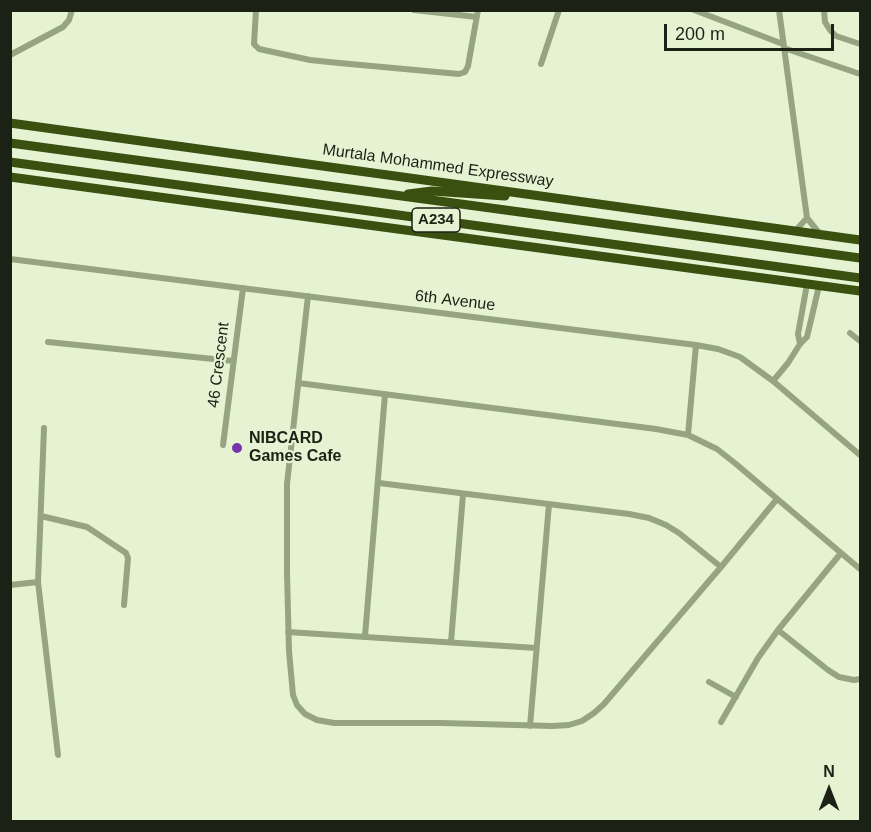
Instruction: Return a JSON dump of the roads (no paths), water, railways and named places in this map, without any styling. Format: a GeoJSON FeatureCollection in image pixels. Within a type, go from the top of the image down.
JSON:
{"type":"FeatureCollection","features":[{"type":"Feature","properties":{"kind":"highway","name":"Murtala Mohammed Expressway"},"geometry":{"type":"LineString","coordinates":[[10,123],[861,240]]}},
{"type":"Feature","properties":{"kind":"highway","name":"Murtala Mohammed Expressway"},"geometry":{"type":"LineString","coordinates":[[10,142],[861,258]]}},
{"type":"Feature","properties":{"kind":"highway","name":"A234"},"geometry":{"type":"LineString","coordinates":[[10,162],[861,278]]}},
{"type":"Feature","properties":{"kind":"highway"},"geometry":{"type":"LineString","coordinates":[[10,177],[861,291]]}},
{"type":"Feature","properties":{"kind":"highway"},"geometry":{"type":"LineString","coordinates":[[394,195],[432,191],[498,196],[540,195]]}},
{"type":"Feature","properties":{"kind":"highway"},"geometry":{"type":"LineString","coordinates":[[423,219],[480,240]]}},
{"type":"Feature","properties":{"kind":"street"},"geometry":{"type":"LineString","coordinates":[[10,56],[63,27],[69,20],[72,10]]}},
{"type":"Feature","properties":{"kind":"street"},"geometry":{"type":"LineString","coordinates":[[256,10],[254,44],[259,49],[329,62],[459,74],[465,72],[477,14],[416,11]]}},
{"type":"Feature","properties":{"kind":"street"},"geometry":{"type":"LineString","coordinates":[[541,64],[559,10]]}},
{"type":"Feature","properties":{"kind":"street"},"geometry":{"type":"LineString","coordinates":[[694,10],[861,74]]}},
{"type":"Feature","properties":{"kind":"street"},"geometry":{"type":"LineString","coordinates":[[779,10],[807,218],[820,234]]}},
{"type":"Feature","properties":{"kind":"street"},"geometry":{"type":"LineString","coordinates":[[824,10],[825,22],[836,36],[861,44]]}},
{"type":"Feature","properties":{"kind":"street"},"geometry":{"type":"LineString","coordinates":[[795,231],[807,218]]}},
{"type":"Feature","properties":{"kind":"street","name":"6th Avenue"},"geometry":{"type":"LineString","coordinates":[[10,259],[718,349],[740,357],[773,381],[861,455]]}},
{"type":"Feature","properties":{"kind":"street"},"geometry":{"type":"LineString","coordinates":[[800,345],[798,334],[807,284]]}},
{"type":"Feature","properties":{"kind":"street"},"geometry":{"type":"LineString","coordinates":[[773,381],[807,337],[819,286]]}},
{"type":"Feature","properties":{"kind":"street","name":"46 Crescent"},"geometry":{"type":"LineString","coordinates":[[223,445],[243,288]]}},
{"type":"Feature","properties":{"kind":"street"},"geometry":{"type":"LineString","coordinates":[[308,296],[287,491],[288,632],[290,682],[293,695],[297,705],[305,714],[317,720],[345,723],[530,726],[569,725],[582,721],[604,704],[777,499]]}},
{"type":"Feature","properties":{"kind":"street"},"geometry":{"type":"LineString","coordinates":[[850,333],[861,341]]}},
{"type":"Feature","properties":{"kind":"street"},"geometry":{"type":"LineString","coordinates":[[48,342],[233,361]]}},
{"type":"Feature","properties":{"kind":"street"},"geometry":{"type":"LineString","coordinates":[[688,435],[696,345]]}},
{"type":"Feature","properties":{"kind":"street"},"geometry":{"type":"LineString","coordinates":[[298,383],[644,427],[688,435],[717,449],[861,569]]}},
{"type":"Feature","properties":{"kind":"street"},"geometry":{"type":"LineString","coordinates":[[365,636],[385,394]]}},
{"type":"Feature","properties":{"kind":"street"},"geometry":{"type":"LineString","coordinates":[[44,428],[38,582],[58,755]]}},
{"type":"Feature","properties":{"kind":"street"},"geometry":{"type":"LineString","coordinates":[[379,483],[649,518],[679,533],[721,567]]}},
{"type":"Feature","properties":{"kind":"street"},"geometry":{"type":"LineString","coordinates":[[451,642],[463,494]]}},
{"type":"Feature","properties":{"kind":"street"},"geometry":{"type":"LineString","coordinates":[[530,726],[549,504]]}},
{"type":"Feature","properties":{"kind":"street"},"geometry":{"type":"LineString","coordinates":[[41,516],[87,527],[126,553],[128,558],[123,605]]}},
{"type":"Feature","properties":{"kind":"street"},"geometry":{"type":"LineString","coordinates":[[721,722],[758,658],[841,553]]}},
{"type":"Feature","properties":{"kind":"street"},"geometry":{"type":"LineString","coordinates":[[10,585],[38,582]]}},
{"type":"Feature","properties":{"kind":"street"},"geometry":{"type":"LineString","coordinates":[[778,630],[839,677],[861,679]]}},
{"type":"Feature","properties":{"kind":"street"},"geometry":{"type":"LineString","coordinates":[[288,632],[536,648]]}},
{"type":"Feature","properties":{"kind":"street"},"geometry":{"type":"LineString","coordinates":[[709,682],[736,697]]}},
{"type":"Feature","properties":{"kind":"place","name":"NIBCARD Games Cafe"},"geometry":{"type":"Point","coordinates":[237,448]}}]}
